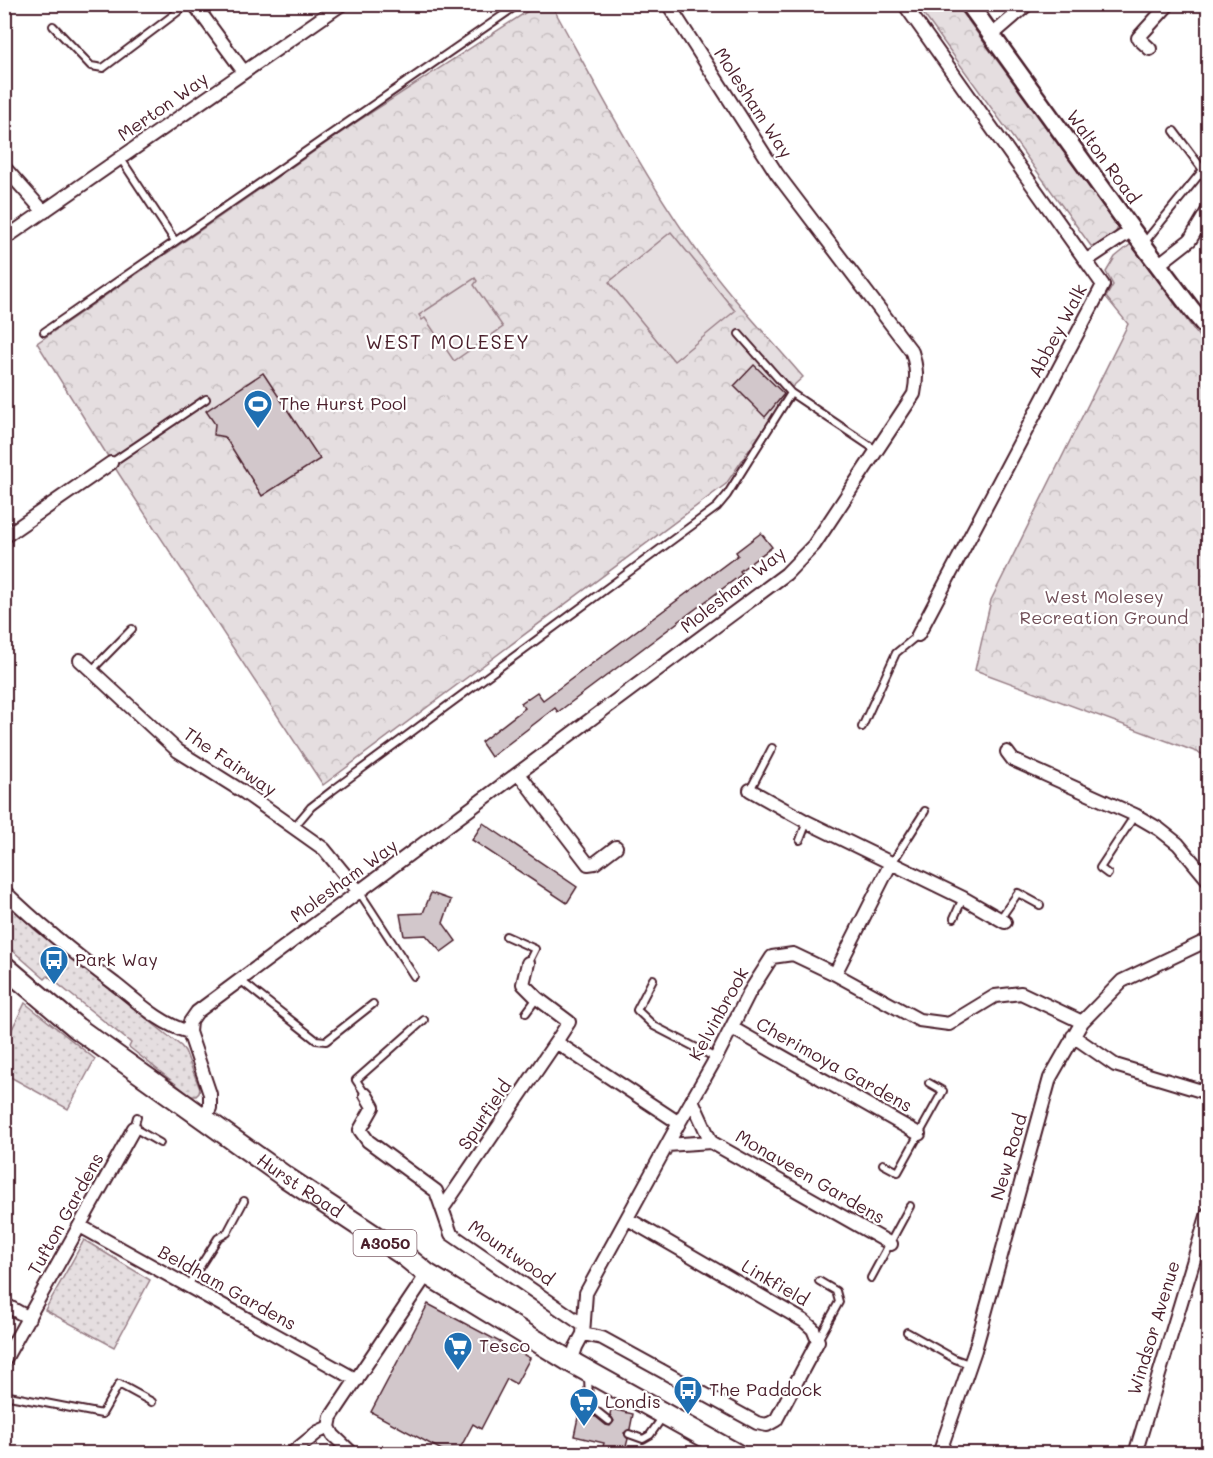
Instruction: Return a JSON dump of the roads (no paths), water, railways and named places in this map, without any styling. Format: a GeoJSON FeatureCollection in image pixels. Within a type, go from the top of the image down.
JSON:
{"type":"FeatureCollection","features":[{"type":"Feature","properties":{"kind":"main road","name":"Walton Road"},"geometry":{"type":"LineString","coordinates":[[969,4],[1132,230],[1209,329]]}},
{"type":"Feature","properties":{"kind":"main road","name":"Hurst Road"},"geometry":{"type":"LineString","coordinates":[[4,966],[77,1028],[284,1176],[405,1256],[427,1274],[579,1367],[735,1454]]}},
{"type":"Feature","properties":{"kind":"street"},"geometry":{"type":"LineString","coordinates":[[194,4],[244,72]]}},
{"type":"Feature","properties":{"kind":"street","name":"Merton Way"},"geometry":{"type":"LineString","coordinates":[[4,239],[342,4]]}},
{"type":"Feature","properties":{"kind":"street","name":"Abbey Walk"},"geometry":{"type":"LineString","coordinates":[[904,4],[1103,285],[918,635]]}},
{"type":"Feature","properties":{"kind":"street"},"geometry":{"type":"LineString","coordinates":[[991,36],[1028,4]]}},
{"type":"Feature","properties":{"kind":"street"},"geometry":{"type":"LineString","coordinates":[[1150,49],[1138,38],[1169,4]]}},
{"type":"Feature","properties":{"kind":"street","name":"Molesham Way"},"geometry":{"type":"LineString","coordinates":[[189,1032],[190,1022],[197,1012],[240,979],[360,893],[786,574],[814,545],[914,394],[917,380],[912,352],[777,174],[669,5]]}},
{"type":"Feature","properties":{"kind":"street"},"geometry":{"type":"LineString","coordinates":[[4,167],[44,212]]}},
{"type":"Feature","properties":{"kind":"street"},"geometry":{"type":"LineString","coordinates":[[1158,265],[1190,240],[1209,210]]}},
{"type":"Feature","properties":{"kind":"street"},"geometry":{"type":"LineString","coordinates":[[1087,260],[1132,230]]}},
{"type":"Feature","properties":{"kind":"street"},"geometry":{"type":"LineString","coordinates":[[4,537],[111,463]]}},
{"type":"Feature","properties":{"kind":"street","name":"The Fairway"},"geometry":{"type":"LineString","coordinates":[[80,660],[178,752],[245,793],[324,849],[360,893]]}},
{"type":"Feature","properties":{"kind":"street"},"geometry":{"type":"LineString","coordinates":[[1007,752],[1013,760],[1136,815],[1159,829],[1178,844],[1209,880]]}},
{"type":"Feature","properties":{"kind":"street"},"geometry":{"type":"LineString","coordinates":[[519,774],[588,864],[595,863],[616,848]]}},
{"type":"Feature","properties":{"kind":"street"},"geometry":{"type":"LineString","coordinates":[[750,790],[807,822],[963,898],[1002,921]]}},
{"type":"Feature","properties":{"kind":"street"},"geometry":{"type":"LineString","coordinates":[[835,974],[891,864]]}},
{"type":"Feature","properties":{"kind":"street"},"geometry":{"type":"LineString","coordinates":[[4,891],[51,935],[133,999],[168,1025],[189,1032],[210,1094],[210,1108],[204,1118]]}},
{"type":"Feature","properties":{"kind":"street","name":"New Road"},"geometry":{"type":"LineString","coordinates":[[939,1454],[970,1365],[1050,1078],[1082,1022],[1122,981],[1209,940]]}},
{"type":"Feature","properties":{"kind":"street","name":"Kelvinbrook"},"geometry":{"type":"LineString","coordinates":[[579,1367],[576,1347],[583,1329],[586,1293],[750,993],[772,957],[793,954],[919,1020],[949,1024],[994,996],[1021,993],[1082,1022]]}},
{"type":"Feature","properties":{"kind":"street","name":"Spurfield"},"geometry":{"type":"LineString","coordinates":[[443,1208],[569,1022],[537,998],[523,984],[528,963]]}},
{"type":"Feature","properties":{"kind":"street","name":"Cherimoya Gardens"},"geometry":{"type":"LineString","coordinates":[[732,1028],[919,1134]]}},
{"type":"Feature","properties":{"kind":"street"},"geometry":{"type":"LineString","coordinates":[[1073,1036],[1115,1065],[1209,1093]]}},
{"type":"Feature","properties":{"kind":"street"},"geometry":{"type":"LineString","coordinates":[[556,1042],[679,1123]]}},
{"type":"Feature","properties":{"kind":"street","name":"Mountwood"},"geometry":{"type":"LineString","coordinates":[[366,1095],[373,1107],[360,1130],[368,1141],[436,1191],[451,1234],[583,1329]]}},
{"type":"Feature","properties":{"kind":"street","name":"Monaveen Gardens"},"geometry":{"type":"LineString","coordinates":[[692,1100],[711,1142]]}},
{"type":"Feature","properties":{"kind":"street","name":"Tufton Gardens"},"geometry":{"type":"LineString","coordinates":[[6,1353],[80,1226],[135,1122]]}},
{"type":"Feature","properties":{"kind":"street","name":"Monaveen Gardens"},"geometry":{"type":"LineString","coordinates":[[667,1145],[711,1142],[891,1244]]}},
{"type":"Feature","properties":{"kind":"street","name":"Windsor Avenue"},"geometry":{"type":"LineString","coordinates":[[1135,1454],[1209,1213]]}},
{"type":"Feature","properties":{"kind":"street","name":"Linkfield"},"geometry":{"type":"LineString","coordinates":[[628,1219],[804,1321],[813,1329],[818,1341]]}},
{"type":"Feature","properties":{"kind":"street","name":"Beldham Gardens"},"geometry":{"type":"LineString","coordinates":[[80,1226],[357,1380]]}},
{"type":"Feature","properties":{"kind":"street"},"geometry":{"type":"LineString","coordinates":[[353,1454],[333,1435],[329,1427],[331,1417],[427,1274]]}},
{"type":"Feature","properties":{"kind":"street"},"geometry":{"type":"LineString","coordinates":[[4,1304],[28,1318]]}},
{"type":"Feature","properties":{"kind":"street"},"geometry":{"type":"LineString","coordinates":[[583,1329],[757,1423],[767,1425],[776,1420],[818,1341]]}},
{"type":"Feature","properties":{"kind":"street"},"geometry":{"type":"LineString","coordinates":[[291,1454],[318,1432],[329,1427]]}},
{"type":"Feature","properties":{"kind":"lane"},"geometry":{"type":"LineString","coordinates":[[53,26],[91,66],[103,68],[188,4]]}},
{"type":"Feature","properties":{"kind":"lane"},"geometry":{"type":"LineString","coordinates":[[44,333],[519,4]]}},
{"type":"Feature","properties":{"kind":"lane"},"geometry":{"type":"LineString","coordinates":[[1143,244],[1203,170],[1174,131]]}},
{"type":"Feature","properties":{"kind":"lane"},"geometry":{"type":"LineString","coordinates":[[121,159],[175,241]]}},
{"type":"Feature","properties":{"kind":"lane"},"geometry":{"type":"LineString","coordinates":[[739,334],[791,393],[877,451]]}},
{"type":"Feature","properties":{"kind":"lane"},"geometry":{"type":"LineString","coordinates":[[294,827],[311,807],[333,790],[717,507],[728,495],[791,393]]}},
{"type":"Feature","properties":{"kind":"lane"},"geometry":{"type":"LineString","coordinates":[[111,463],[206,399]]}},
{"type":"Feature","properties":{"kind":"lane"},"geometry":{"type":"LineString","coordinates":[[91,671],[132,629]]}},
{"type":"Feature","properties":{"kind":"lane"},"geometry":{"type":"LineString","coordinates":[[862,727],[896,653],[918,635]]}},
{"type":"Feature","properties":{"kind":"lane"},"geometry":{"type":"LineString","coordinates":[[750,790],[771,747]]}},
{"type":"Feature","properties":{"kind":"lane"},"geometry":{"type":"LineString","coordinates":[[891,864],[925,811]]}},
{"type":"Feature","properties":{"kind":"lane"},"geometry":{"type":"LineString","coordinates":[[1108,874],[1100,868],[1136,815]]}},
{"type":"Feature","properties":{"kind":"lane"},"geometry":{"type":"LineString","coordinates":[[800,840],[807,822]]}},
{"type":"Feature","properties":{"kind":"lane"},"geometry":{"type":"LineString","coordinates":[[1002,921],[1018,892],[1041,905]]}},
{"type":"Feature","properties":{"kind":"lane"},"geometry":{"type":"LineString","coordinates":[[360,893],[414,976]]}},
{"type":"Feature","properties":{"kind":"lane"},"geometry":{"type":"LineString","coordinates":[[954,918],[963,898]]}},
{"type":"Feature","properties":{"kind":"lane"},"geometry":{"type":"LineString","coordinates":[[506,936],[535,949],[528,963]]}},
{"type":"Feature","properties":{"kind":"lane"},"geometry":{"type":"LineString","coordinates":[[240,979],[316,1040],[326,1041],[373,1004]]}},
{"type":"Feature","properties":{"kind":"lane"},"geometry":{"type":"LineString","coordinates":[[653,979],[637,1010],[654,1026],[716,1058]]}},
{"type":"Feature","properties":{"kind":"lane"},"geometry":{"type":"LineString","coordinates":[[526,1013],[537,998]]}},
{"type":"Feature","properties":{"kind":"lane"},"geometry":{"type":"LineString","coordinates":[[366,1095],[356,1080],[424,1020]]}},
{"type":"Feature","properties":{"kind":"lane"},"geometry":{"type":"LineString","coordinates":[[883,1164],[898,1173],[943,1091],[929,1083]]}},
{"type":"Feature","properties":{"kind":"lane"},"geometry":{"type":"LineString","coordinates":[[135,1122],[160,1143]]}},
{"type":"Feature","properties":{"kind":"lane"},"geometry":{"type":"LineString","coordinates":[[187,1287],[218,1238],[227,1233],[244,1201]]}},
{"type":"Feature","properties":{"kind":"lane"},"geometry":{"type":"LineString","coordinates":[[871,1278],[910,1206]]}},
{"type":"Feature","properties":{"kind":"lane"},"geometry":{"type":"LineString","coordinates":[[818,1341],[838,1302],[836,1291],[819,1281]]}},
{"type":"Feature","properties":{"kind":"lane"},"geometry":{"type":"LineString","coordinates":[[907,1332],[970,1365]]}},
{"type":"Feature","properties":{"kind":"lane"},"geometry":{"type":"LineString","coordinates":[[579,1367],[589,1405],[609,1421]]}},
{"type":"Feature","properties":{"kind":"lane"},"geometry":{"type":"LineString","coordinates":[[4,1395],[102,1414],[119,1384],[152,1402]]}},
{"type":"Feature","properties":{"kind":"lane"},"geometry":{"type":"LineString","coordinates":[[629,1434],[643,1439],[650,1435],[664,1415]]}},
{"type":"Feature","properties":{"kind":"place","name":"The Hurst Pool"},"geometry":{"type":"Point","coordinates":[258,430]}},
{"type":"Feature","properties":{"kind":"place","name":"Park Way"},"geometry":{"type":"Point","coordinates":[54,986]}},
{"type":"Feature","properties":{"kind":"place","name":"Tesco"},"geometry":{"type":"Point","coordinates":[458,1372]}},
{"type":"Feature","properties":{"kind":"place","name":"The Paddock"},"geometry":{"type":"Point","coordinates":[688,1416]}},
{"type":"Feature","properties":{"kind":"place","name":"Londis"},"geometry":{"type":"Point","coordinates":[584,1428]}},
{"type":"Feature","properties":{"kind":"district","name":"WEST MOLESEY"},"geometry":{"type":"Point","coordinates":[448,342]}},
{"type":"Feature","properties":{"kind":"park label","name":"West Molesey Recreation Ground"},"geometry":{"type":"Point","coordinates":[1104,607]}}]}
